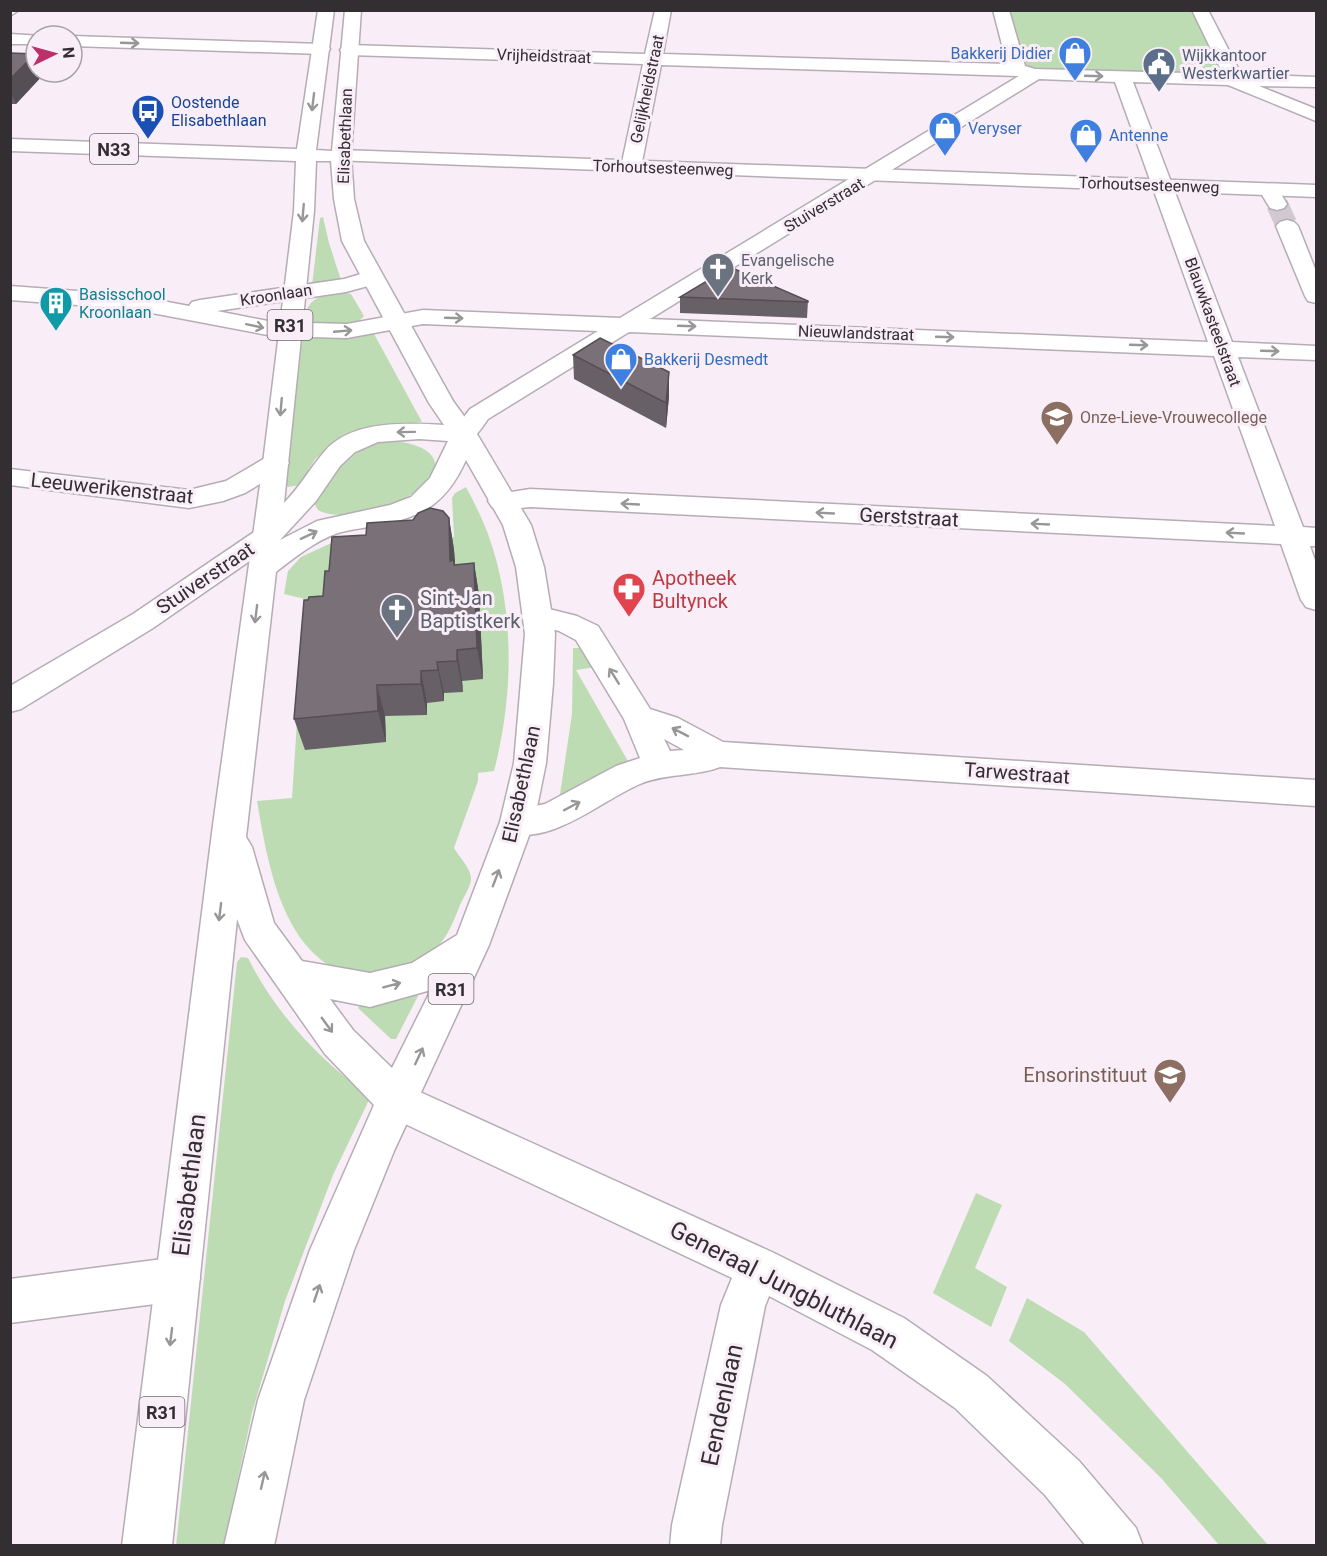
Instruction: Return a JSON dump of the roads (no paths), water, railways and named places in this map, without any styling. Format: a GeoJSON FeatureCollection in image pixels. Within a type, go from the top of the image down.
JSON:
{"type":"FeatureCollection","features":[{"type":"Feature","properties":{"kind":"street","name":"Elisabethlaan"},"geometry":{"type":"LineString","coordinates":[[147,1545],[230,825],[276,463],[293,291],[304,211],[306,155],[326,10]]}},
{"type":"Feature","properties":{"kind":"street","name":"Elisabethlaan"},"geometry":{"type":"LineString","coordinates":[[249,1545],[281,1400],[332,1250],[378,1143],[471,945],[517,822],[536,723],[540,634],[524,545],[517,525],[464,434],[441,403],[371,278],[353,241],[344,199],[341,156],[352,10]]}},
{"type":"Feature","properties":{"kind":"street","name":"Gelijkheidstraat"},"geometry":{"type":"LineString","coordinates":[[631,167],[663,10]]}},
{"type":"Feature","properties":{"kind":"street"},"geometry":{"type":"LineString","coordinates":[[1001,10],[1026,72]]}},
{"type":"Feature","properties":{"kind":"street"},"geometry":{"type":"LineString","coordinates":[[1200,10],[1234,79],[1247,89],[1317,82]]}},
{"type":"Feature","properties":{"kind":"street","name":"Vrijheidstraat"},"geometry":{"type":"LineString","coordinates":[[84,41],[1234,79]]}},
{"type":"Feature","properties":{"kind":"street","name":"Stuiverstraat"},"geometry":{"type":"LineString","coordinates":[[464,434],[479,414],[873,175],[1026,72]]}},
{"type":"Feature","properties":{"kind":"street","name":"Blauwkasteelstraat"},"geometry":{"type":"LineString","coordinates":[[1122,77],[1224,349],[1305,537],[1317,600]]}},
{"type":"Feature","properties":{"kind":"street"},"geometry":{"type":"LineString","coordinates":[[1267,88],[1317,115]]}},
{"type":"Feature","properties":{"kind":"street","name":"Torhoutsesteenweg"},"geometry":{"type":"LineString","coordinates":[[10,145],[1163,186],[1273,197],[1317,191]]}},
{"type":"Feature","properties":{"kind":"street"},"geometry":{"type":"LineString","coordinates":[[1287,225],[1317,296]]}},
{"type":"Feature","properties":{"kind":"street","name":"Kroonlaan"},"geometry":{"type":"LineString","coordinates":[[180,310],[293,291],[346,285],[371,278]]}},
{"type":"Feature","properties":{"kind":"street","name":"Kroonlaan"},"geometry":{"type":"LineString","coordinates":[[10,293],[131,302],[273,329],[289,330]]}},
{"type":"Feature","properties":{"kind":"street","name":"Nieuwlandstraat"},"geometry":{"type":"LineString","coordinates":[[395,321],[423,317],[628,324],[1317,353]]}},
{"type":"Feature","properties":{"kind":"street"},"geometry":{"type":"LineString","coordinates":[[289,330],[347,332],[395,321]]}},
{"type":"Feature","properties":{"kind":"street"},"geometry":{"type":"LineString","coordinates":[[383,433],[464,434],[431,495],[393,514],[328,526],[293,543],[264,552],[314,486],[325,466],[345,447],[368,436],[383,433]]}},
{"type":"Feature","properties":{"kind":"street","name":"Leeuwerikenstraat"},"geometry":{"type":"LineString","coordinates":[[10,477],[189,499],[214,496],[242,486],[276,463]]}},
{"type":"Feature","properties":{"kind":"street","name":"Gerststraat"},"geometry":{"type":"LineString","coordinates":[[502,501],[530,498],[1305,537]]}},
{"type":"Feature","properties":{"kind":"street","name":"Stuiverstraat"},"geometry":{"type":"LineString","coordinates":[[10,701],[142,621],[220,589],[264,552]]}},
{"type":"Feature","properties":{"kind":"street"},"geometry":{"type":"LineString","coordinates":[[537,616],[567,623],[587,633],[639,717],[659,765]]}},
{"type":"Feature","properties":{"kind":"street","name":"Tarwestraat"},"geometry":{"type":"LineString","coordinates":[[639,717],[667,726],[718,753],[1317,793]]}},
{"type":"Feature","properties":{"kind":"street","name":"Tarwestraat"},"geometry":{"type":"LineString","coordinates":[[517,822],[552,816],[628,775],[659,765],[700,761],[718,753]]}},
{"type":"Feature","properties":{"kind":"street","name":"Elisabethlaan"},"geometry":{"type":"LineString","coordinates":[[230,825],[239,868],[258,929],[294,976],[339,1042],[399,1101]]}},
{"type":"Feature","properties":{"kind":"street","name":"R31"},"geometry":{"type":"LineString","coordinates":[[294,976],[370,990],[421,977],[471,945]]}},
{"type":"Feature","properties":{"kind":"street","name":"Generaal Jungbluthlaan"},"geometry":{"type":"LineString","coordinates":[[399,1101],[442,1123],[759,1268],[888,1334],[971,1392],[1062,1478],[1118,1545]]}},
{"type":"Feature","properties":{"kind":"street","name":"Eendenlaan"},"geometry":{"type":"LineString","coordinates":[[695,1545],[743,1305],[759,1268]]}},
{"type":"Feature","properties":{"kind":"street"},"geometry":{"type":"LineString","coordinates":[[10,1301],[178,1279]]}},
{"type":"Feature","properties":{"kind":"tunnel"},"geometry":{"type":"LineString","coordinates":[[1277,204],[1287,226]]}},
{"type":"Feature","properties":{"kind":"place","name":"Bakkerij Didier"},"geometry":{"type":"Point","coordinates":[1075,82]}},
{"type":"Feature","properties":{"kind":"place","name":"Wijkkantoor Westerkwartier"},"geometry":{"type":"Point","coordinates":[1159,93]}},
{"type":"Feature","properties":{"kind":"place","name":"Oostende Elisabethlaan"},"geometry":{"type":"Point","coordinates":[148,140]}},
{"type":"Feature","properties":{"kind":"place","name":"Veryser"},"geometry":{"type":"Point","coordinates":[945,157]}},
{"type":"Feature","properties":{"kind":"place","name":"Antenne"},"geometry":{"type":"Point","coordinates":[1086,164]}},
{"type":"Feature","properties":{"kind":"place","name":"Evangelische Kerk"},"geometry":{"type":"Point","coordinates":[718,298]}},
{"type":"Feature","properties":{"kind":"place","name":"Basisschool Kroonlaan"},"geometry":{"type":"Point","coordinates":[56,332]}},
{"type":"Feature","properties":{"kind":"place","name":"Bakkerij Desmedt"},"geometry":{"type":"Point","coordinates":[621,388]}},
{"type":"Feature","properties":{"kind":"place","name":"Onze-Lieve-Vrouwecollege"},"geometry":{"type":"Point","coordinates":[1057,446]}},
{"type":"Feature","properties":{"kind":"place","name":"Apotheek Bultynck"},"geometry":{"type":"Point","coordinates":[629,618]}},
{"type":"Feature","properties":{"kind":"place","name":"Sint-Jan Baptistkerk"},"geometry":{"type":"Point","coordinates":[397,639]}},
{"type":"Feature","properties":{"kind":"place","name":"Ensorinstituut"},"geometry":{"type":"Point","coordinates":[1170,1104]}}]}
